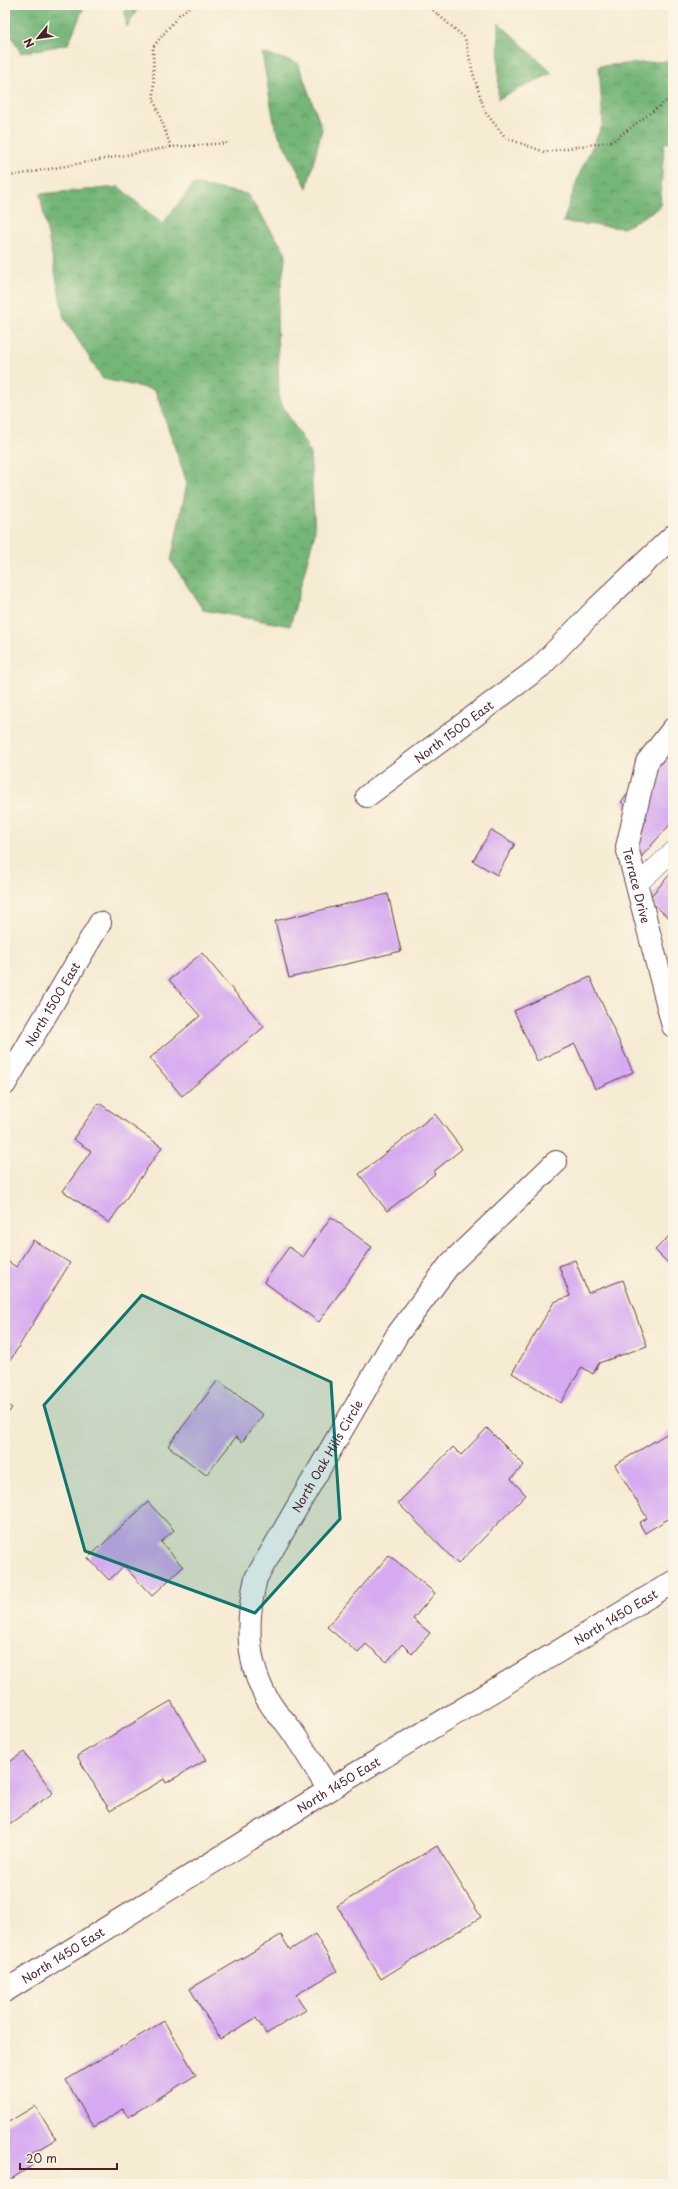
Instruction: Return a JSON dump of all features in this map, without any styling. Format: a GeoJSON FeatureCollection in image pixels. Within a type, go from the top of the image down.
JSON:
{"type":"FeatureCollection","features":[{"type":"Feature","properties":{"kind":"street","name":"North 1500 East"},"geometry":{"type":"LineString","coordinates":[[367,796],[540,667],[597,608],[673,536]]}},
{"type":"Feature","properties":{"kind":"street","name":"Terrace Drive"},"geometry":{"type":"LineString","coordinates":[[673,729],[647,762],[627,847],[636,886],[667,977],[673,1026]]}},
{"type":"Feature","properties":{"kind":"street","name":"North 1500 East"},"geometry":{"type":"LineString","coordinates":[[5,1084],[100,923]]}},
{"type":"Feature","properties":{"kind":"street","name":"North Oak Hills Circle"},"geometry":{"type":"LineString","coordinates":[[329,1790],[286,1723],[276,1712],[264,1693],[253,1666],[248,1637],[250,1607],[256,1578],[397,1335],[450,1264],[556,1162]]}},
{"type":"Feature","properties":{"kind":"street","name":"North 1450 East"},"geometry":{"type":"LineString","coordinates":[[5,1991],[329,1790],[673,1582]]}},
{"type":"Feature","properties":{"kind":"lane"},"geometry":{"type":"LineString","coordinates":[[636,886],[673,851]]}},
{"type":"Feature","properties":{"kind":"path"},"geometry":{"type":"LineString","coordinates":[[171,147],[154,100],[153,46],[179,15],[192,5]]}},
{"type":"Feature","properties":{"kind":"path"},"geometry":{"type":"LineString","coordinates":[[427,5],[465,38],[473,73],[485,112],[506,138],[545,152],[613,141],[673,96]]}},
{"type":"Feature","properties":{"kind":"path"},"geometry":{"type":"LineString","coordinates":[[5,178],[171,147],[230,143]]}},
{"type":"Feature","properties":{"kind":"highlighted area"},"geometry":{"type":"Polygon","coordinates":[[[142,1295],[331,1382],[340,1519],[255,1613],[85,1551],[44,1405],[142,1295]]]}},
{"type":"Feature","properties":{"kind":"green space"},"geometry":{"type":"Polygon","coordinates":[[[5,5],[85,5],[68,44],[21,53],[5,25],[5,5]]]}},
{"type":"Feature","properties":{"kind":"green space"},"geometry":{"type":"Polygon","coordinates":[[[124,5],[140,5],[127,27],[124,5]]]}},
{"type":"Feature","properties":{"kind":"green space"},"geometry":{"type":"Polygon","coordinates":[[[499,23],[552,73],[498,99],[499,23]]]}},
{"type":"Feature","properties":{"kind":"green space"},"geometry":{"type":"Polygon","coordinates":[[[262,53],[298,63],[322,129],[307,188],[275,128],[262,53]]]}},
{"type":"Feature","properties":{"kind":"green space"},"geometry":{"type":"Polygon","coordinates":[[[668,61],[673,69],[673,142],[664,143],[660,207],[624,228],[563,222],[579,175],[603,124],[599,66],[668,61]]]}},
{"type":"Feature","properties":{"kind":"green space"},"geometry":{"type":"Polygon","coordinates":[[[194,184],[247,194],[286,253],[277,313],[279,400],[310,452],[315,532],[290,626],[203,610],[171,561],[187,483],[155,390],[103,379],[64,318],[40,194],[119,187],[162,224],[194,184]]]}},
{"type":"Feature","properties":{"kind":"building"},"geometry":{"type":"Polygon","coordinates":[[[673,744],[673,821],[641,857],[622,839],[640,819],[621,802],[673,744]]]}},
{"type":"Feature","properties":{"kind":"building"},"geometry":{"type":"Polygon","coordinates":[[[491,830],[515,844],[497,875],[473,861],[491,830]]]}},
{"type":"Feature","properties":{"kind":"building"},"geometry":{"type":"Polygon","coordinates":[[[673,871],[673,922],[648,899],[673,871]]]}},
{"type":"Feature","properties":{"kind":"building"},"geometry":{"type":"Polygon","coordinates":[[[388,894],[401,951],[289,978],[275,921],[388,894]]]}},
{"type":"Feature","properties":{"kind":"building"},"geometry":{"type":"Polygon","coordinates":[[[202,953],[264,1027],[182,1096],[150,1058],[200,1016],[169,980],[202,953]]]}},
{"type":"Feature","properties":{"kind":"building"},"geometry":{"type":"Polygon","coordinates":[[[590,977],[633,1072],[595,1089],[575,1044],[537,1061],[514,1011],[590,977]]]}},
{"type":"Feature","properties":{"kind":"building"},"geometry":{"type":"Polygon","coordinates":[[[99,1103],[162,1147],[109,1223],[63,1191],[91,1151],[73,1139],[99,1103]]]}},
{"type":"Feature","properties":{"kind":"building"},"geometry":{"type":"Polygon","coordinates":[[[435,1114],[462,1149],[433,1172],[435,1174],[387,1211],[359,1174],[435,1114]]]}},
{"type":"Feature","properties":{"kind":"building"},"geometry":{"type":"Polygon","coordinates":[[[331,1217],[372,1247],[319,1322],[264,1282],[289,1247],[303,1257],[331,1217]]]}},
{"type":"Feature","properties":{"kind":"building"},"geometry":{"type":"Polygon","coordinates":[[[673,1232],[673,1268],[655,1250],[673,1232]]]}},
{"type":"Feature","properties":{"kind":"building"},"geometry":{"type":"Polygon","coordinates":[[[33,1240],[70,1263],[5,1369],[5,1269],[9,1262],[16,1267],[33,1240]]]}},
{"type":"Feature","properties":{"kind":"building"},"geometry":{"type":"Polygon","coordinates":[[[575,1260],[588,1293],[623,1280],[647,1346],[599,1363],[593,1374],[582,1367],[561,1403],[512,1373],[554,1302],[570,1296],[559,1266],[575,1260]]]}},
{"type":"Feature","properties":{"kind":"building"},"geometry":{"type":"Polygon","coordinates":[[[218,1380],[263,1415],[242,1442],[236,1437],[206,1475],[168,1446],[218,1380]]]}},
{"type":"Feature","properties":{"kind":"building"},"geometry":{"type":"Polygon","coordinates":[[[5,1402],[12,1408],[5,1417],[5,1402]]]}},
{"type":"Feature","properties":{"kind":"building"},"geometry":{"type":"Polygon","coordinates":[[[487,1428],[524,1465],[511,1479],[526,1495],[458,1564],[398,1503],[453,1447],[461,1455],[487,1428]]]}},
{"type":"Feature","properties":{"kind":"building"},"geometry":{"type":"Polygon","coordinates":[[[673,1430],[673,1516],[645,1533],[639,1523],[647,1518],[615,1465],[673,1430]]]}},
{"type":"Feature","properties":{"kind":"building"},"geometry":{"type":"Polygon","coordinates":[[[148,1502],[174,1530],[161,1542],[183,1567],[152,1596],[124,1566],[109,1580],[88,1558],[148,1502]]]}},
{"type":"Feature","properties":{"kind":"building"},"geometry":{"type":"Polygon","coordinates":[[[389,1555],[435,1593],[413,1619],[430,1633],[412,1654],[402,1644],[387,1662],[366,1644],[358,1653],[327,1627],[389,1555]]]}},
{"type":"Feature","properties":{"kind":"building"},"geometry":{"type":"Polygon","coordinates":[[[171,1701],[206,1760],[166,1783],[164,1779],[110,1811],[77,1756],[171,1701]]]}},
{"type":"Feature","properties":{"kind":"building"},"geometry":{"type":"Polygon","coordinates":[[[24,1752],[53,1793],[5,1827],[5,1765],[24,1752]]]}},
{"type":"Feature","properties":{"kind":"building"},"geometry":{"type":"Polygon","coordinates":[[[437,1846],[481,1917],[381,1979],[337,1906],[437,1846]]]}},
{"type":"Feature","properties":{"kind":"building"},"geometry":{"type":"Polygon","coordinates":[[[315,1934],[337,1971],[296,1995],[306,2010],[266,2034],[256,2018],[220,2039],[190,1989],[281,1935],[290,1950],[315,1934]]]}},
{"type":"Feature","properties":{"kind":"building"},"geometry":{"type":"Polygon","coordinates":[[[164,2021],[196,2075],[128,2117],[123,2109],[93,2127],[66,2080],[164,2021]]]}},
{"type":"Feature","properties":{"kind":"building"},"geometry":{"type":"Polygon","coordinates":[[[35,2106],[56,2139],[27,2156],[33,2165],[5,2183],[5,2124],[35,2106]]]}}]}
